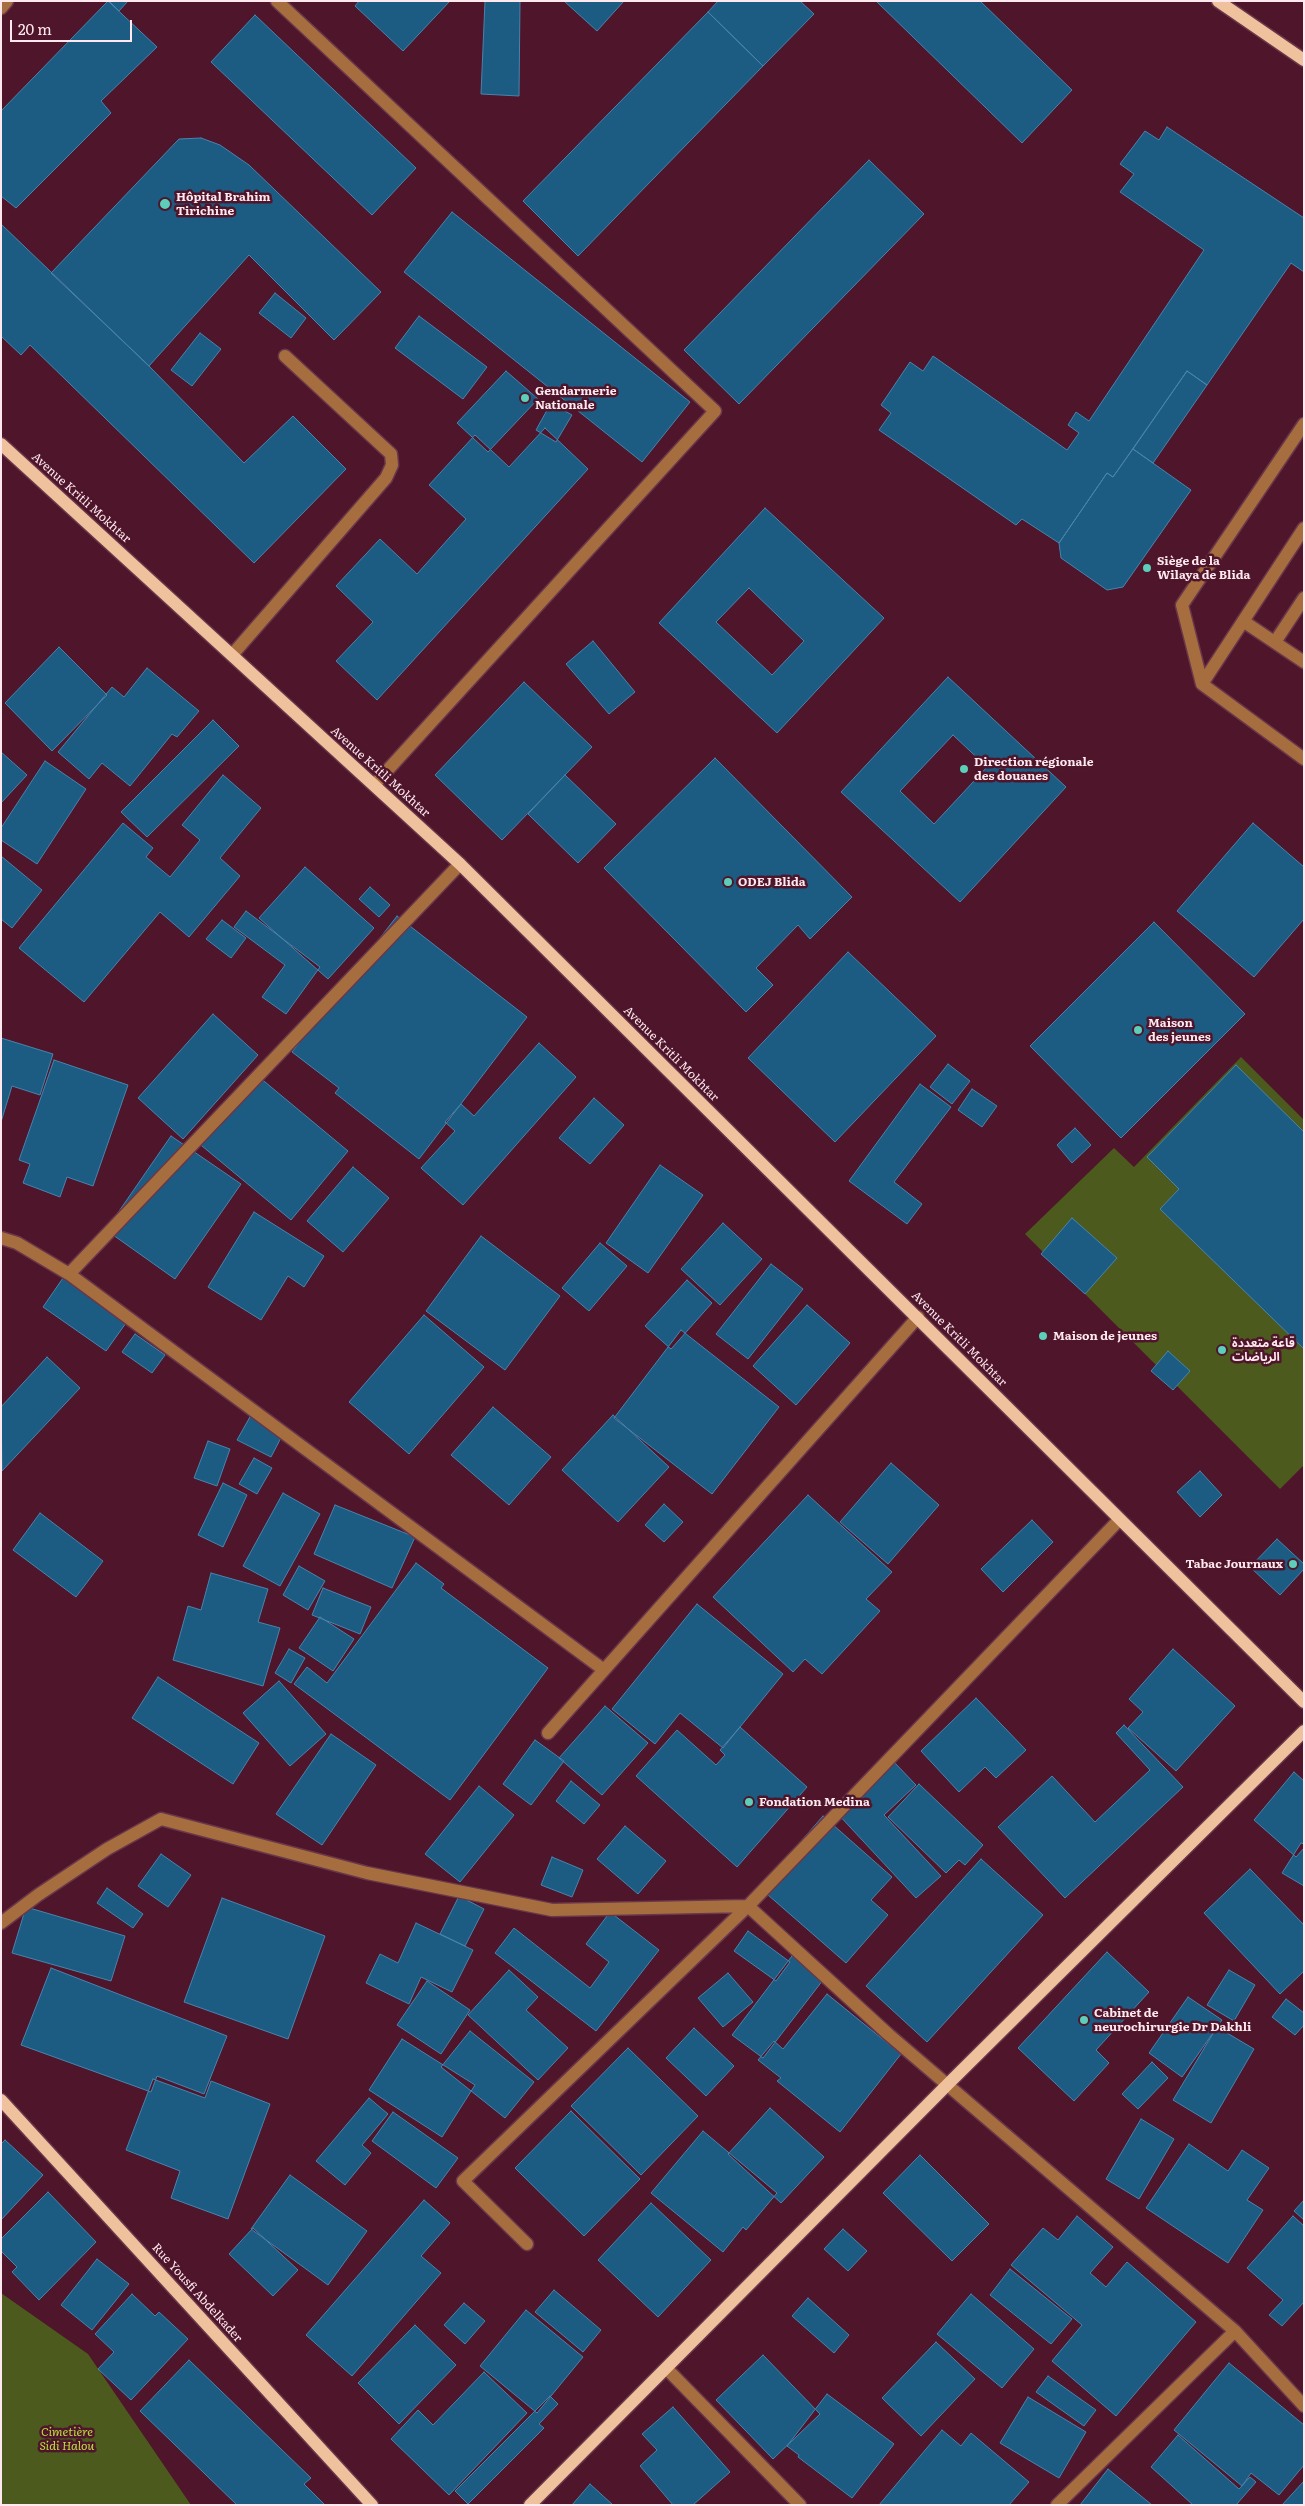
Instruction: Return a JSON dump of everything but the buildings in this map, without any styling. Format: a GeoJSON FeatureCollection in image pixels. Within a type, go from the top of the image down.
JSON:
{"type":"FeatureCollection","features":[{"type":"Feature","properties":{"kind":"main road"},"geometry":{"type":"LineString","coordinates":[[1218,1],[1304,60]]}},
{"type":"Feature","properties":{"kind":"main road","name":"Avenue Kritli Mokhtar"},"geometry":{"type":"LineString","coordinates":[[1,444],[460,864],[1304,1702]]}},
{"type":"Feature","properties":{"kind":"main road"},"geometry":{"type":"LineString","coordinates":[[530,2505],[948,2084],[1304,1731]]}},
{"type":"Feature","properties":{"kind":"main road","name":"Rue Yousfi Abdelkader"},"geometry":{"type":"LineString","coordinates":[[1,2100],[372,2505]]}},
{"type":"Feature","properties":{"kind":"street"},"geometry":{"type":"LineString","coordinates":[[1,8],[8,1]]}},
{"type":"Feature","properties":{"kind":"street"},"geometry":{"type":"LineString","coordinates":[[277,1],[715,411],[374,785]]}},
{"type":"Feature","properties":{"kind":"street"},"geometry":{"type":"LineString","coordinates":[[232,655],[386,478],[392,465],[391,454],[285,356]]}},
{"type":"Feature","properties":{"kind":"street"},"geometry":{"type":"LineString","coordinates":[[1304,424],[1182,605],[1202,684],[1304,759]]}},
{"type":"Feature","properties":{"kind":"street"},"geometry":{"type":"LineString","coordinates":[[1202,684],[1304,528]]}},
{"type":"Feature","properties":{"kind":"street"},"geometry":{"type":"LineString","coordinates":[[1275,642],[1304,598]]}},
{"type":"Feature","properties":{"kind":"street"},"geometry":{"type":"LineString","coordinates":[[1243,621],[1304,662]]}},
{"type":"Feature","properties":{"kind":"street"},"geometry":{"type":"LineString","coordinates":[[69,1274],[460,864]]}},
{"type":"Feature","properties":{"kind":"street"},"geometry":{"type":"LineString","coordinates":[[1,1238],[17,1243],[69,1274],[604,1670]]}},
{"type":"Feature","properties":{"kind":"street"},"geometry":{"type":"LineString","coordinates":[[548,1733],[918,1318]]}},
{"type":"Feature","properties":{"kind":"street"},"geometry":{"type":"LineString","coordinates":[[527,2244],[463,2181],[748,1906],[1119,1520]]}},
{"type":"Feature","properties":{"kind":"street"},"geometry":{"type":"LineString","coordinates":[[1,1923],[38,1894],[107,1849],[160,1819],[367,1873],[552,1910],[748,1906],[888,2034],[1235,2331],[1304,2406]]}},
{"type":"Feature","properties":{"kind":"street"},"geometry":{"type":"LineString","coordinates":[[1057,2505],[1235,2331]]}},
{"type":"Feature","properties":{"kind":"street"},"geometry":{"type":"LineString","coordinates":[[667,2368],[800,2505]]}},
{"type":"Feature","properties":{"kind":"green space","name":"قاعة متعددة الرياضات"},"geometry":{"type":"Polygon","coordinates":[[[1241,1057],[1304,1120],[1304,1465],[1280,1489],[1025,1234],[1114,1148],[1134,1167],[1241,1057]]]}},
{"type":"Feature","properties":{"kind":"green space","name":"Cimetière Sidi Halou"},"geometry":{"type":"Polygon","coordinates":[[[1,2293],[88,2354],[191,2505],[1,2505],[1,2293]]]}},
{"type":"Feature","properties":{"kind":"place","name":"Hôpital Brahim Tirichine"},"geometry":{"type":"Point","coordinates":[165,204]}},
{"type":"Feature","properties":{"kind":"place","name":"Gendarmerie Nationale"},"geometry":{"type":"Point","coordinates":[525,398]}},
{"type":"Feature","properties":{"kind":"place","name":"Siège de la Wilaya de Blida"},"geometry":{"type":"Point","coordinates":[1147,568]}},
{"type":"Feature","properties":{"kind":"place","name":"Direction régionale des douanes"},"geometry":{"type":"Point","coordinates":[964,769]}},
{"type":"Feature","properties":{"kind":"place","name":"ODEJ Blida"},"geometry":{"type":"Point","coordinates":[728,882]}},
{"type":"Feature","properties":{"kind":"place","name":"Maison des jeunes"},"geometry":{"type":"Point","coordinates":[1138,1030]}},
{"type":"Feature","properties":{"kind":"place","name":"Maison de jeunes"},"geometry":{"type":"Point","coordinates":[1043,1336]}},
{"type":"Feature","properties":{"kind":"place","name":"قاعة متعددة الرياضات"},"geometry":{"type":"Point","coordinates":[1222,1350]}},
{"type":"Feature","properties":{"kind":"place","name":"Tabac Journaux"},"geometry":{"type":"Point","coordinates":[1293,1564]}},
{"type":"Feature","properties":{"kind":"place","name":"Fondation Medina"},"geometry":{"type":"Point","coordinates":[749,1802]}},
{"type":"Feature","properties":{"kind":"place","name":"Cabinet de neurochirurgie Dr Dakhli"},"geometry":{"type":"Point","coordinates":[1084,2020]}}]}
